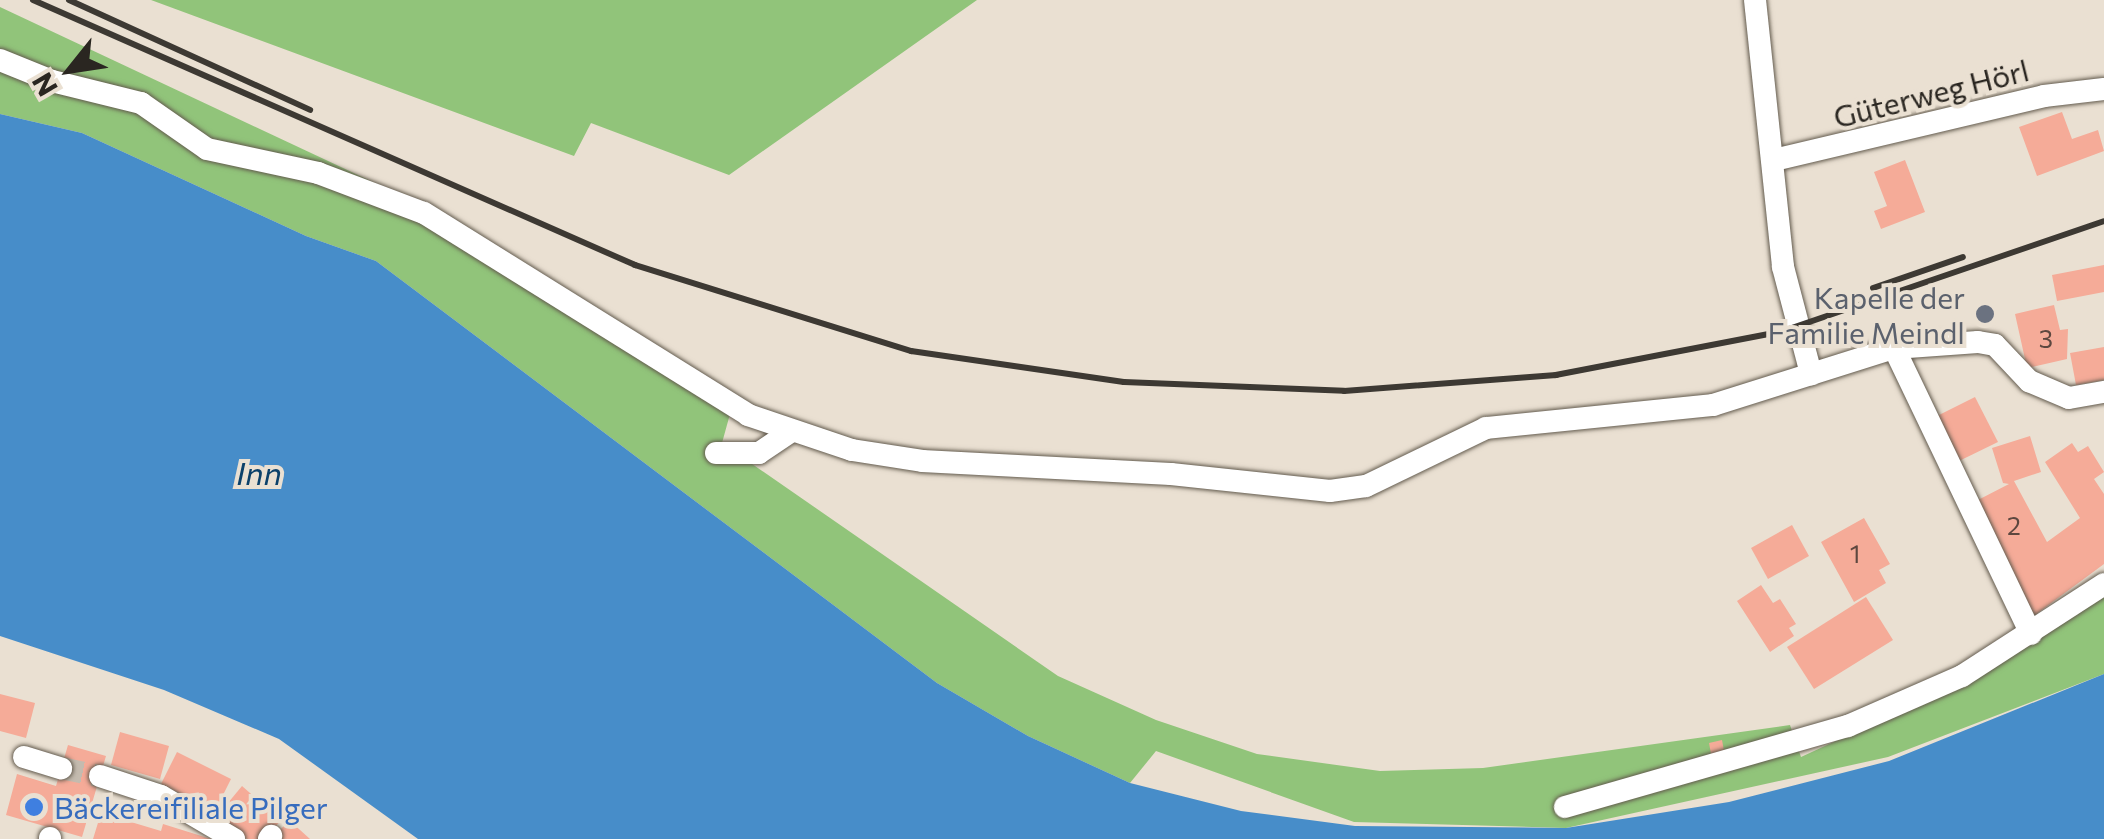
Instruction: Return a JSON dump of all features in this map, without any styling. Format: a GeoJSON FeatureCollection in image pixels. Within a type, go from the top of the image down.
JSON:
{"type":"FeatureCollection","features":[{"type":"Feature","properties":{"kind":"street"},"geometry":{"type":"LineString","coordinates":[[1755,0],[1783,267],[1811,374]]}},
{"type":"Feature","properties":{"kind":"street"},"geometry":{"type":"LineString","coordinates":[[0,60],[52,81],[141,103],[207,149],[318,173],[424,212],[696,386],[792,431],[922,461],[1170,474],[1330,491],[1366,486],[1486,428],[1714,405],[1894,348],[1994,345],[2042,387],[2069,398],[2104,392]]}},
{"type":"Feature","properties":{"kind":"street","name":"Güterweg Hörl"},"geometry":{"type":"LineString","coordinates":[[1774,160],[2044,96],[2104,90]]}},
{"type":"Feature","properties":{"kind":"street"},"geometry":{"type":"LineString","coordinates":[[1894,348],[2032,634]]}},
{"type":"Feature","properties":{"kind":"street"},"geometry":{"type":"LineString","coordinates":[[716,452],[759,453],[792,431]]}},
{"type":"Feature","properties":{"kind":"street"},"geometry":{"type":"LineString","coordinates":[[1566,807],[1848,726],[1962,676],[2104,584]]}},
{"type":"Feature","properties":{"kind":"street"},"geometry":{"type":"LineString","coordinates":[[24,757],[61,768]]}},
{"type":"Feature","properties":{"kind":"street"},"geometry":{"type":"LineString","coordinates":[[100,776],[161,796],[234,839]]}},
{"type":"Feature","properties":{"kind":"green space"},"geometry":{"type":"Polygon","coordinates":[[[151,0],[977,0],[729,175],[591,123],[574,156],[151,0]]]}},
{"type":"Feature","properties":{"kind":"green space"},"geometry":{"type":"Polygon","coordinates":[[[0,7],[439,213],[730,414],[722,443],[1058,676],[1156,720],[1257,754],[1380,771],[1483,768],[1790,725],[1801,757],[1994,668],[2104,597],[2104,674],[1888,757],[1566,828],[1354,822],[1156,751],[1130,783],[1028,736],[937,683],[376,261],[306,236],[82,133],[0,114],[0,7]]]}},
{"type":"Feature","properties":{"kind":"water","name":"Inn"},"geometry":{"type":"Polygon","coordinates":[[[0,114],[82,133],[306,236],[376,261],[937,683],[1028,736],[1130,783],[1241,811],[1355,826],[1566,828],[1729,802],[1889,761],[2104,674],[2104,839],[418,839],[279,739],[164,690],[0,636],[0,114]]]}},
{"type":"Feature","properties":{"kind":"building"},"geometry":{"type":"Polygon","coordinates":[[[2062,112],[2072,139],[2098,130],[2104,151],[2037,176],[2019,127],[2062,112]]]}},
{"type":"Feature","properties":{"kind":"building"},"geometry":{"type":"Polygon","coordinates":[[[1905,160],[1925,212],[1881,229],[1874,211],[1887,206],[1874,172],[1905,160]]]}},
{"type":"Feature","properties":{"kind":"building"},"geometry":{"type":"Polygon","coordinates":[[[2104,265],[2104,292],[2057,301],[2052,275],[2104,265]]]}},
{"type":"Feature","properties":{"kind":"building"},"geometry":{"type":"Polygon","coordinates":[[[2054,305],[2060,330],[2068,329],[2067,359],[2027,368],[2015,314],[2054,305]]]}},
{"type":"Feature","properties":{"kind":"building","name":"Kapelle der Familie Meindl"},"geometry":{"type":"Polygon","coordinates":[[[1988,306],[1992,319],[1981,322],[1978,310],[1988,306]]]}},
{"type":"Feature","properties":{"kind":"building"},"geometry":{"type":"Polygon","coordinates":[[[2104,347],[2104,380],[2076,385],[2070,353],[2104,347]]]}},
{"type":"Feature","properties":{"kind":"building"},"geometry":{"type":"Polygon","coordinates":[[[1975,397],[1998,442],[1957,462],[1935,417],[1975,397]]]}},
{"type":"Feature","properties":{"kind":"building"},"geometry":{"type":"Polygon","coordinates":[[[2030,436],[2041,472],[2014,481],[2047,542],[2080,518],[2045,462],[2072,443],[2078,452],[2088,446],[2104,472],[2094,479],[2104,494],[2104,564],[2035,615],[1990,554],[1976,501],[2009,484],[2003,483],[1992,448],[2030,436]]]}},
{"type":"Feature","properties":{"kind":"building"},"geometry":{"type":"Polygon","coordinates":[[[1864,518],[1890,564],[1879,570],[1886,583],[1854,602],[1821,542],[1864,518]]]}},
{"type":"Feature","properties":{"kind":"building"},"geometry":{"type":"Polygon","coordinates":[[[1792,525],[1809,556],[1768,579],[1751,548],[1792,525]]]}},
{"type":"Feature","properties":{"kind":"building"},"geometry":{"type":"Polygon","coordinates":[[[1761,585],[1773,603],[1780,599],[1796,624],[1789,628],[1794,636],[1770,652],[1737,601],[1761,585]]]}},
{"type":"Feature","properties":{"kind":"building"},"geometry":{"type":"Polygon","coordinates":[[[1866,597],[1893,640],[1814,689],[1787,647],[1866,597]]]}},
{"type":"Feature","properties":{"kind":"building"},"geometry":{"type":"Polygon","coordinates":[[[0,694],[35,703],[26,738],[0,731],[0,694]]]}},
{"type":"Feature","properties":{"kind":"building"},"geometry":{"type":"Polygon","coordinates":[[[120,732],[169,746],[160,779],[111,765],[120,732]]]}},
{"type":"Feature","properties":{"kind":"building"},"geometry":{"type":"Polygon","coordinates":[[[1722,740],[1725,756],[1712,759],[1709,743],[1722,740]]]}},
{"type":"Feature","properties":{"kind":"building"},"geometry":{"type":"Polygon","coordinates":[[[68,745],[106,756],[82,837],[6,815],[17,774],[56,786],[68,745]]]}},
{"type":"Feature","properties":{"kind":"building"},"geometry":{"type":"Polygon","coordinates":[[[177,752],[231,779],[215,811],[161,784],[177,752]]]}},
{"type":"Feature","properties":{"kind":"building"},"geometry":{"type":"Polygon","coordinates":[[[242,786],[281,820],[265,839],[247,839],[218,815],[242,786]]]}},
{"type":"Feature","properties":{"kind":"building"},"geometry":{"type":"Polygon","coordinates":[[[101,813],[161,831],[163,824],[211,839],[93,839],[101,813]]]}},
{"type":"Feature","properties":{"kind":"building"},"geometry":{"type":"Polygon","coordinates":[[[289,820],[310,839],[272,839],[289,820]]]}},
{"type":"Feature","properties":{"kind":"tunnel"},"geometry":{"type":"LineString","coordinates":[[61,768],[100,776]]}},
{"type":"Feature","properties":{"kind":"railway"},"geometry":{"type":"LineString","coordinates":[[33,0],[635,265],[911,351],[1124,382],[1344,391],[1556,375],[1780,332],[2104,221]]}},
{"type":"Feature","properties":{"kind":"railway"},"geometry":{"type":"LineString","coordinates":[[69,0],[310,110]]}},
{"type":"Feature","properties":{"kind":"railway"},"geometry":{"type":"LineString","coordinates":[[1873,288],[1963,257]]}},
{"type":"Feature","properties":{"kind":"place","name":"Kapelle der Familie Meindl"},"geometry":{"type":"Point","coordinates":[1985,314]}},
{"type":"Feature","properties":{"kind":"place","name":"Bäckereifiliale Pilger"},"geometry":{"type":"Point","coordinates":[34,807]}}]}
